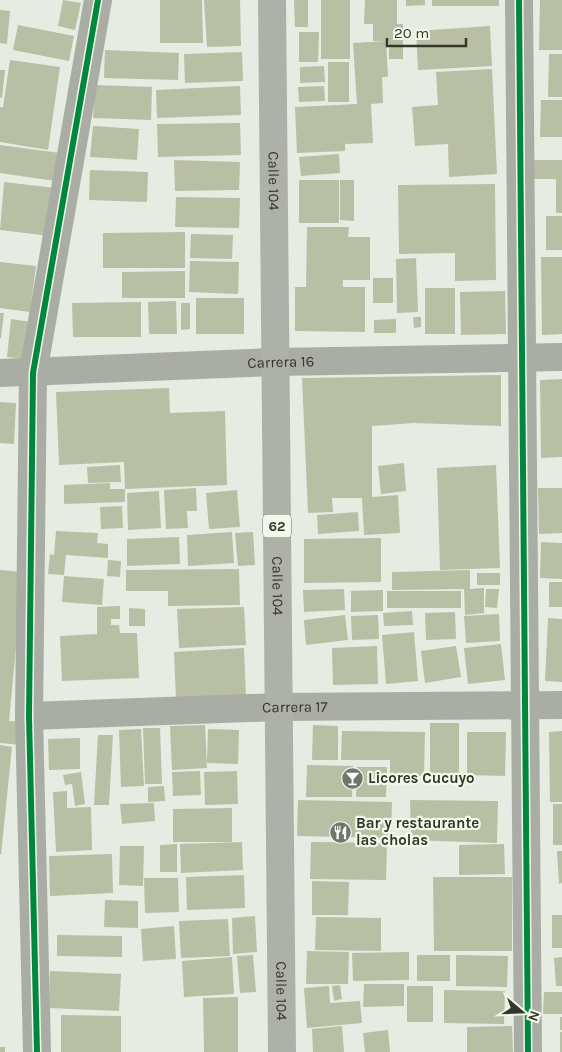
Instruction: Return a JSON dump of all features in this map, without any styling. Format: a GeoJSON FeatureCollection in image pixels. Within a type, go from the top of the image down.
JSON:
{"type":"FeatureCollection","features":[{"type":"Feature","properties":{"kind":"main road","name":"Calle 104"},"geometry":{"type":"LineString","coordinates":[[272,0],[282,1052]]}},
{"type":"Feature","properties":{"kind":"street"},"geometry":{"type":"LineString","coordinates":[[37,1052],[30,716],[33,373],[98,0]]}},
{"type":"Feature","properties":{"kind":"street"},"geometry":{"type":"LineString","coordinates":[[519,0],[528,1052]]}},
{"type":"Feature","properties":{"kind":"street","name":"Carrera 16"},"geometry":{"type":"LineString","coordinates":[[0,373],[275,362],[562,357]]}},
{"type":"Feature","properties":{"kind":"street","name":"Carrera 17"},"geometry":{"type":"LineString","coordinates":[[30,716],[279,707],[562,704]]}},
{"type":"Feature","properties":{"kind":"building"},"geometry":{"type":"Polygon","coordinates":[[[63,0],[81,3],[75,30],[58,26],[63,0]]]}},
{"type":"Feature","properties":{"kind":"building"},"geometry":{"type":"Polygon","coordinates":[[[160,0],[202,0],[203,43],[160,43],[160,0]]]}},
{"type":"Feature","properties":{"kind":"building"},"geometry":{"type":"Polygon","coordinates":[[[204,0],[240,0],[241,46],[207,47],[204,0]]]}},
{"type":"Feature","properties":{"kind":"building"},"geometry":{"type":"Polygon","coordinates":[[[294,0],[308,0],[308,27],[295,27],[294,0]]]}},
{"type":"Feature","properties":{"kind":"building"},"geometry":{"type":"Polygon","coordinates":[[[321,0],[350,0],[350,59],[321,59],[321,0]]]}},
{"type":"Feature","properties":{"kind":"building"},"geometry":{"type":"Polygon","coordinates":[[[365,0],[397,0],[397,24],[403,24],[403,59],[389,59],[389,41],[373,41],[373,24],[364,24],[365,0]]]}},
{"type":"Feature","properties":{"kind":"building"},"geometry":{"type":"Polygon","coordinates":[[[406,0],[425,0],[425,5],[406,6],[406,0]]]}},
{"type":"Feature","properties":{"kind":"building"},"geometry":{"type":"Polygon","coordinates":[[[432,0],[499,0],[499,6],[432,6],[432,0]]]}},
{"type":"Feature","properties":{"kind":"building"},"geometry":{"type":"Polygon","coordinates":[[[540,0],[562,0],[562,50],[539,50],[540,0]]]}},
{"type":"Feature","properties":{"kind":"building"},"geometry":{"type":"Polygon","coordinates":[[[0,10],[10,11],[7,44],[0,43],[0,10]]]}},
{"type":"Feature","properties":{"kind":"building"},"geometry":{"type":"Polygon","coordinates":[[[18,25],[74,36],[69,61],[13,50],[18,25]]]}},
{"type":"Feature","properties":{"kind":"building"},"geometry":{"type":"Polygon","coordinates":[[[490,26],[492,66],[418,70],[416,31],[490,26]]]}},
{"type":"Feature","properties":{"kind":"building"},"geometry":{"type":"Polygon","coordinates":[[[299,32],[319,32],[318,62],[299,62],[299,32]]]}},
{"type":"Feature","properties":{"kind":"building"},"geometry":{"type":"Polygon","coordinates":[[[386,41],[388,77],[382,77],[383,103],[371,104],[373,143],[345,144],[345,151],[297,153],[295,107],[357,104],[353,43],[386,41]]]}},
{"type":"Feature","properties":{"kind":"building"},"geometry":{"type":"Polygon","coordinates":[[[105,50],[179,53],[178,80],[104,78],[105,50]]]}},
{"type":"Feature","properties":{"kind":"building"},"geometry":{"type":"Polygon","coordinates":[[[242,52],[243,81],[185,83],[184,54],[242,52]]]}},
{"type":"Feature","properties":{"kind":"building"},"geometry":{"type":"Polygon","coordinates":[[[549,54],[562,54],[562,97],[548,97],[549,54]]]}},
{"type":"Feature","properties":{"kind":"building"},"geometry":{"type":"Polygon","coordinates":[[[10,60],[60,67],[48,150],[0,142],[0,107],[3,107],[10,60]]]}},
{"type":"Feature","properties":{"kind":"building"},"geometry":{"type":"Polygon","coordinates":[[[328,62],[349,62],[349,102],[328,102],[328,62]]]}},
{"type":"Feature","properties":{"kind":"building"},"geometry":{"type":"Polygon","coordinates":[[[324,66],[325,82],[300,83],[300,67],[324,66]]]}},
{"type":"Feature","properties":{"kind":"building"},"geometry":{"type":"Polygon","coordinates":[[[492,69],[497,174],[449,177],[448,144],[415,146],[412,107],[438,105],[436,72],[492,69]]]}},
{"type":"Feature","properties":{"kind":"building"},"geometry":{"type":"Polygon","coordinates":[[[0,70],[5,70],[2,98],[0,97],[0,70]]]}},
{"type":"Feature","properties":{"kind":"building"},"geometry":{"type":"Polygon","coordinates":[[[95,85],[152,87],[151,120],[93,118],[95,85]]]}},
{"type":"Feature","properties":{"kind":"building"},"geometry":{"type":"Polygon","coordinates":[[[240,86],[241,115],[157,118],[156,90],[240,86]]]}},
{"type":"Feature","properties":{"kind":"building"},"geometry":{"type":"Polygon","coordinates":[[[324,86],[325,101],[299,102],[298,87],[324,86]]]}},
{"type":"Feature","properties":{"kind":"building"},"geometry":{"type":"Polygon","coordinates":[[[541,100],[562,100],[562,137],[540,137],[541,100]]]}},
{"type":"Feature","properties":{"kind":"building"},"geometry":{"type":"Polygon","coordinates":[[[240,123],[241,155],[158,157],[157,124],[240,123]]]}},
{"type":"Feature","properties":{"kind":"building"},"geometry":{"type":"Polygon","coordinates":[[[93,126],[139,129],[137,160],[90,157],[93,126]]]}},
{"type":"Feature","properties":{"kind":"building"},"geometry":{"type":"Polygon","coordinates":[[[0,145],[60,153],[55,181],[0,173],[0,145]]]}},
{"type":"Feature","properties":{"kind":"building"},"geometry":{"type":"Polygon","coordinates":[[[339,154],[340,173],[301,176],[299,157],[339,154]]]}},
{"type":"Feature","properties":{"kind":"building"},"geometry":{"type":"Polygon","coordinates":[[[174,160],[240,162],[239,190],[175,191],[174,160]]]}},
{"type":"Feature","properties":{"kind":"building"},"geometry":{"type":"Polygon","coordinates":[[[534,160],[562,160],[562,213],[556,213],[556,179],[534,179],[534,160]]]}},
{"type":"Feature","properties":{"kind":"building"},"geometry":{"type":"Polygon","coordinates":[[[90,170],[148,172],[147,202],[89,200],[90,170]]]}},
{"type":"Feature","properties":{"kind":"building"},"geometry":{"type":"Polygon","coordinates":[[[299,180],[339,180],[339,223],[299,223],[299,180]]]}},
{"type":"Feature","properties":{"kind":"building"},"geometry":{"type":"Polygon","coordinates":[[[340,180],[354,180],[354,221],[340,220],[340,180]]]}},
{"type":"Feature","properties":{"kind":"building"},"geometry":{"type":"Polygon","coordinates":[[[4,182],[55,188],[50,236],[0,230],[4,182]]]}},
{"type":"Feature","properties":{"kind":"building"},"geometry":{"type":"Polygon","coordinates":[[[495,184],[496,280],[455,281],[455,253],[399,254],[398,185],[495,184]]]}},
{"type":"Feature","properties":{"kind":"building"},"geometry":{"type":"Polygon","coordinates":[[[176,197],[240,198],[239,228],[175,227],[176,197]]]}},
{"type":"Feature","properties":{"kind":"building"},"geometry":{"type":"Polygon","coordinates":[[[546,216],[562,216],[562,250],[546,250],[546,216]]]}},
{"type":"Feature","properties":{"kind":"building"},"geometry":{"type":"Polygon","coordinates":[[[307,227],[349,227],[348,237],[370,237],[370,280],[343,280],[343,287],[365,287],[365,332],[295,331],[295,287],[306,287],[307,227]]]}},
{"type":"Feature","properties":{"kind":"building"},"geometry":{"type":"Polygon","coordinates":[[[185,232],[185,268],[103,268],[103,233],[185,232]]]}},
{"type":"Feature","properties":{"kind":"building"},"geometry":{"type":"Polygon","coordinates":[[[191,234],[233,235],[232,259],[190,258],[191,234]]]}},
{"type":"Feature","properties":{"kind":"building"},"geometry":{"type":"Polygon","coordinates":[[[541,257],[562,257],[562,334],[542,335],[541,257]]]}},
{"type":"Feature","properties":{"kind":"building"},"geometry":{"type":"Polygon","coordinates":[[[416,258],[418,312],[397,313],[396,259],[416,258]]]}},
{"type":"Feature","properties":{"kind":"building"},"geometry":{"type":"Polygon","coordinates":[[[190,261],[239,262],[238,294],[189,292],[190,261]]]}},
{"type":"Feature","properties":{"kind":"building"},"geometry":{"type":"Polygon","coordinates":[[[0,262],[36,266],[30,312],[0,308],[0,262]]]}},
{"type":"Feature","properties":{"kind":"building"},"geometry":{"type":"Polygon","coordinates":[[[185,271],[185,298],[122,298],[122,272],[185,271]]]}},
{"type":"Feature","properties":{"kind":"building"},"geometry":{"type":"Polygon","coordinates":[[[373,278],[393,278],[393,303],[373,303],[373,278]]]}},
{"type":"Feature","properties":{"kind":"building"},"geometry":{"type":"Polygon","coordinates":[[[425,288],[455,288],[455,334],[425,334],[425,288]]]}},
{"type":"Feature","properties":{"kind":"building"},"geometry":{"type":"Polygon","coordinates":[[[505,291],[506,334],[461,335],[460,292],[505,291]]]}},
{"type":"Feature","properties":{"kind":"building"},"geometry":{"type":"Polygon","coordinates":[[[196,298],[244,298],[244,334],[196,334],[196,298]]]}},
{"type":"Feature","properties":{"kind":"building"},"geometry":{"type":"Polygon","coordinates":[[[176,301],[177,334],[149,334],[148,302],[176,301]]]}},
{"type":"Feature","properties":{"kind":"building"},"geometry":{"type":"Polygon","coordinates":[[[141,302],[141,337],[73,337],[72,303],[141,302]]]}},
{"type":"Feature","properties":{"kind":"building"},"geometry":{"type":"Polygon","coordinates":[[[181,303],[190,303],[190,329],[181,330],[181,303]]]}},
{"type":"Feature","properties":{"kind":"building"},"geometry":{"type":"Polygon","coordinates":[[[0,313],[4,313],[1,338],[0,338],[0,313]]]}},
{"type":"Feature","properties":{"kind":"building"},"geometry":{"type":"Polygon","coordinates":[[[413,317],[421,317],[421,327],[414,328],[413,317]]]}},
{"type":"Feature","properties":{"kind":"building"},"geometry":{"type":"Polygon","coordinates":[[[11,319],[38,323],[34,360],[7,357],[11,319]]]}},
{"type":"Feature","properties":{"kind":"building"},"geometry":{"type":"Polygon","coordinates":[[[396,319],[396,333],[374,333],[374,320],[396,319]]]}},
{"type":"Feature","properties":{"kind":"building"},"geometry":{"type":"Polygon","coordinates":[[[501,375],[501,426],[414,423],[372,426],[372,497],[398,495],[400,533],[364,535],[362,498],[332,498],[333,512],[308,513],[302,378],[501,375]]]}},
{"type":"Feature","properties":{"kind":"building"},"geometry":{"type":"Polygon","coordinates":[[[562,379],[562,457],[541,458],[540,380],[562,379]]]}},
{"type":"Feature","properties":{"kind":"building"},"geometry":{"type":"Polygon","coordinates":[[[169,388],[170,413],[225,411],[227,485],[125,489],[124,462],[59,465],[56,392],[169,388]]]}},
{"type":"Feature","properties":{"kind":"building"},"geometry":{"type":"Polygon","coordinates":[[[0,402],[16,403],[14,444],[0,443],[0,402]]]}},
{"type":"Feature","properties":{"kind":"building"},"geometry":{"type":"Polygon","coordinates":[[[404,463],[406,491],[381,494],[378,466],[404,463]]]}},
{"type":"Feature","properties":{"kind":"building"},"geometry":{"type":"Polygon","coordinates":[[[120,465],[121,482],[88,483],[87,467],[120,465]]]}},
{"type":"Feature","properties":{"kind":"building"},"geometry":{"type":"Polygon","coordinates":[[[496,465],[500,568],[440,570],[437,468],[496,465]]]}},
{"type":"Feature","properties":{"kind":"building"},"geometry":{"type":"Polygon","coordinates":[[[110,483],[110,489],[125,489],[125,502],[64,504],[64,485],[110,483]]]}},
{"type":"Feature","properties":{"kind":"building"},"geometry":{"type":"Polygon","coordinates":[[[196,488],[197,511],[187,511],[188,528],[166,529],[164,490],[196,488]]]}},
{"type":"Feature","properties":{"kind":"building"},"geometry":{"type":"Polygon","coordinates":[[[538,488],[562,488],[562,533],[539,534],[538,488]]]}},
{"type":"Feature","properties":{"kind":"building"},"geometry":{"type":"Polygon","coordinates":[[[237,490],[240,527],[209,529],[206,493],[237,490]]]}},
{"type":"Feature","properties":{"kind":"building"},"geometry":{"type":"Polygon","coordinates":[[[159,491],[161,528],[128,530],[127,493],[159,491]]]}},
{"type":"Feature","properties":{"kind":"building"},"geometry":{"type":"Polygon","coordinates":[[[122,506],[123,528],[101,529],[100,507],[122,506]]]}},
{"type":"Feature","properties":{"kind":"building"},"geometry":{"type":"Polygon","coordinates":[[[358,512],[359,531],[318,534],[317,515],[358,512]]]}},
{"type":"Feature","properties":{"kind":"building"},"geometry":{"type":"Polygon","coordinates":[[[56,531],[98,533],[97,543],[108,544],[108,558],[66,555],[64,575],[48,574],[50,554],[54,555],[56,531]]]}},
{"type":"Feature","properties":{"kind":"building"},"geometry":{"type":"Polygon","coordinates":[[[232,532],[234,563],[188,566],[187,535],[232,532]]]}},
{"type":"Feature","properties":{"kind":"building"},"geometry":{"type":"Polygon","coordinates":[[[253,532],[255,565],[238,566],[235,533],[253,532]]]}},
{"type":"Feature","properties":{"kind":"building"},"geometry":{"type":"Polygon","coordinates":[[[179,537],[180,564],[127,566],[127,539],[179,537]]]}},
{"type":"Feature","properties":{"kind":"building"},"geometry":{"type":"Polygon","coordinates":[[[381,538],[381,582],[304,583],[304,539],[381,538]]]}},
{"type":"Feature","properties":{"kind":"building"},"geometry":{"type":"Polygon","coordinates":[[[541,542],[562,543],[562,579],[540,578],[541,542]]]}},
{"type":"Feature","properties":{"kind":"building"},"geometry":{"type":"Polygon","coordinates":[[[108,560],[121,561],[120,577],[107,576],[108,560]]]}},
{"type":"Feature","properties":{"kind":"building"},"geometry":{"type":"Polygon","coordinates":[[[239,569],[240,605],[168,606],[168,591],[126,591],[126,570],[239,569]]]}},
{"type":"Feature","properties":{"kind":"building"},"geometry":{"type":"Polygon","coordinates":[[[0,570],[23,572],[9,721],[25,722],[23,745],[0,743],[0,570]]]}},
{"type":"Feature","properties":{"kind":"building"},"geometry":{"type":"Polygon","coordinates":[[[470,570],[470,589],[484,588],[484,613],[465,615],[464,589],[392,590],[392,572],[470,570]]]}},
{"type":"Feature","properties":{"kind":"building"},"geometry":{"type":"Polygon","coordinates":[[[477,573],[500,573],[500,585],[477,585],[477,573]]]}},
{"type":"Feature","properties":{"kind":"building"},"geometry":{"type":"Polygon","coordinates":[[[64,576],[104,579],[102,605],[62,602],[64,576]]]}},
{"type":"Feature","properties":{"kind":"building"},"geometry":{"type":"Polygon","coordinates":[[[549,582],[562,582],[562,607],[549,607],[549,582]]]}},
{"type":"Feature","properties":{"kind":"building"},"geometry":{"type":"Polygon","coordinates":[[[344,589],[345,610],[304,612],[303,590],[344,589]]]}},
{"type":"Feature","properties":{"kind":"building"},"geometry":{"type":"Polygon","coordinates":[[[486,589],[499,589],[497,608],[485,607],[486,589]]]}},
{"type":"Feature","properties":{"kind":"building"},"geometry":{"type":"Polygon","coordinates":[[[383,590],[383,611],[351,612],[351,591],[383,590]]]}},
{"type":"Feature","properties":{"kind":"building"},"geometry":{"type":"Polygon","coordinates":[[[387,591],[461,591],[461,608],[387,608],[387,591]]]}},
{"type":"Feature","properties":{"kind":"building"},"geometry":{"type":"Polygon","coordinates":[[[120,606],[120,619],[111,619],[111,625],[119,625],[120,633],[137,633],[139,678],[62,681],[60,636],[97,634],[97,607],[120,606]]]}},
{"type":"Feature","properties":{"kind":"building"},"geometry":{"type":"Polygon","coordinates":[[[244,607],[246,645],[179,648],[177,609],[244,607]]]}},
{"type":"Feature","properties":{"kind":"building"},"geometry":{"type":"Polygon","coordinates":[[[129,608],[145,609],[145,626],[129,626],[129,608]]]}},
{"type":"Feature","properties":{"kind":"building"},"geometry":{"type":"Polygon","coordinates":[[[412,611],[413,625],[384,626],[383,613],[412,611]]]}},
{"type":"Feature","properties":{"kind":"building"},"geometry":{"type":"Polygon","coordinates":[[[455,612],[456,639],[426,640],[425,613],[455,612]]]}},
{"type":"Feature","properties":{"kind":"building"},"geometry":{"type":"Polygon","coordinates":[[[499,614],[500,641],[466,643],[464,616],[499,614]]]}},
{"type":"Feature","properties":{"kind":"building"},"geometry":{"type":"Polygon","coordinates":[[[345,615],[348,640],[306,645],[304,620],[345,615]]]}},
{"type":"Feature","properties":{"kind":"building"},"geometry":{"type":"Polygon","coordinates":[[[378,615],[379,639],[352,640],[351,616],[378,615]]]}},
{"type":"Feature","properties":{"kind":"building"},"geometry":{"type":"Polygon","coordinates":[[[548,618],[562,619],[562,682],[545,681],[548,618]]]}},
{"type":"Feature","properties":{"kind":"building"},"geometry":{"type":"Polygon","coordinates":[[[414,632],[418,681],[386,684],[382,635],[414,632]]]}},
{"type":"Feature","properties":{"kind":"building"},"geometry":{"type":"Polygon","coordinates":[[[501,644],[505,680],[468,684],[464,648],[501,644]]]}},
{"type":"Feature","properties":{"kind":"building"},"geometry":{"type":"Polygon","coordinates":[[[377,646],[378,684],[333,685],[332,648],[377,646]]]}},
{"type":"Feature","properties":{"kind":"building"},"geometry":{"type":"Polygon","coordinates":[[[456,646],[461,677],[425,683],[421,651],[456,646]]]}},
{"type":"Feature","properties":{"kind":"building"},"geometry":{"type":"Polygon","coordinates":[[[244,648],[246,697],[176,700],[174,652],[244,648]]]}},
{"type":"Feature","properties":{"kind":"building"},"geometry":{"type":"Polygon","coordinates":[[[430,723],[459,723],[459,777],[430,777],[430,723]]]}},
{"type":"Feature","properties":{"kind":"building"},"geometry":{"type":"Polygon","coordinates":[[[205,725],[207,768],[172,770],[170,726],[205,725]]]}},
{"type":"Feature","properties":{"kind":"building"},"geometry":{"type":"Polygon","coordinates":[[[313,725],[338,726],[338,760],[312,760],[313,725]]]}},
{"type":"Feature","properties":{"kind":"building"},"geometry":{"type":"Polygon","coordinates":[[[143,728],[160,728],[162,784],[145,784],[143,728]]]}},
{"type":"Feature","properties":{"kind":"building"},"geometry":{"type":"Polygon","coordinates":[[[141,729],[144,786],[121,787],[119,730],[141,729]]]}},
{"type":"Feature","properties":{"kind":"building"},"geometry":{"type":"Polygon","coordinates":[[[208,729],[239,730],[238,764],[207,763],[208,729]]]}},
{"type":"Feature","properties":{"kind":"building"},"geometry":{"type":"Polygon","coordinates":[[[342,731],[425,732],[424,776],[390,776],[390,760],[341,760],[342,731]]]}},
{"type":"Feature","properties":{"kind":"building"},"geometry":{"type":"Polygon","coordinates":[[[562,731],[562,802],[550,802],[549,732],[562,731]]]}},
{"type":"Feature","properties":{"kind":"building"},"geometry":{"type":"Polygon","coordinates":[[[467,732],[506,732],[505,776],[467,775],[467,732]]]}},
{"type":"Feature","properties":{"kind":"building"},"geometry":{"type":"Polygon","coordinates":[[[98,735],[113,735],[109,805],[94,805],[98,735]]]}},
{"type":"Feature","properties":{"kind":"building"},"geometry":{"type":"Polygon","coordinates":[[[80,738],[80,769],[49,770],[48,739],[80,738]]]}},
{"type":"Feature","properties":{"kind":"building"},"geometry":{"type":"Polygon","coordinates":[[[0,745],[12,747],[1,855],[0,854],[0,745]]]}},
{"type":"Feature","properties":{"kind":"building"},"geometry":{"type":"Polygon","coordinates":[[[307,765],[353,766],[352,797],[306,797],[307,765]]]}},
{"type":"Feature","properties":{"kind":"building"},"geometry":{"type":"Polygon","coordinates":[[[357,767],[387,767],[386,797],[356,797],[357,767]]]}},
{"type":"Feature","properties":{"kind":"building"},"geometry":{"type":"Polygon","coordinates":[[[200,771],[201,795],[173,796],[172,772],[200,771]]]}},
{"type":"Feature","properties":{"kind":"building"},"geometry":{"type":"Polygon","coordinates":[[[237,771],[238,804],[205,805],[204,772],[237,771]]]}},
{"type":"Feature","properties":{"kind":"building"},"geometry":{"type":"Polygon","coordinates":[[[81,772],[85,804],[75,806],[72,784],[65,785],[63,775],[81,772]]]}},
{"type":"Feature","properties":{"kind":"building"},"geometry":{"type":"Polygon","coordinates":[[[164,786],[165,801],[148,802],[148,787],[164,786]]]}},
{"type":"Feature","properties":{"kind":"building"},"geometry":{"type":"Polygon","coordinates":[[[67,791],[67,808],[91,807],[92,850],[56,852],[53,792],[67,791]]]}},
{"type":"Feature","properties":{"kind":"building"},"geometry":{"type":"Polygon","coordinates":[[[298,800],[392,802],[391,838],[297,836],[298,800]]]}},
{"type":"Feature","properties":{"kind":"building"},"geometry":{"type":"Polygon","coordinates":[[[410,800],[498,801],[497,843],[411,840],[410,800]]]}},
{"type":"Feature","properties":{"kind":"building"},"geometry":{"type":"Polygon","coordinates":[[[154,803],[155,821],[122,824],[120,804],[154,803]]]}},
{"type":"Feature","properties":{"kind":"building"},"geometry":{"type":"Polygon","coordinates":[[[553,804],[562,804],[562,845],[553,845],[553,804]]]}},
{"type":"Feature","properties":{"kind":"building"},"geometry":{"type":"Polygon","coordinates":[[[232,808],[232,842],[173,842],[173,809],[232,808]]]}},
{"type":"Feature","properties":{"kind":"building"},"geometry":{"type":"Polygon","coordinates":[[[242,842],[243,870],[181,873],[180,844],[242,842]]]}},
{"type":"Feature","properties":{"kind":"building"},"geometry":{"type":"Polygon","coordinates":[[[311,842],[387,843],[386,880],[310,879],[311,842]]]}},
{"type":"Feature","properties":{"kind":"building"},"geometry":{"type":"Polygon","coordinates":[[[177,844],[177,872],[160,872],[160,845],[177,844]]]}},
{"type":"Feature","properties":{"kind":"building"},"geometry":{"type":"Polygon","coordinates":[[[504,844],[505,874],[459,875],[459,845],[504,844]]]}},
{"type":"Feature","properties":{"kind":"building"},"geometry":{"type":"Polygon","coordinates":[[[120,846],[144,846],[143,886],[119,885],[120,846]]]}},
{"type":"Feature","properties":{"kind":"building"},"geometry":{"type":"Polygon","coordinates":[[[557,851],[562,851],[562,883],[559,884],[557,851]]]}},
{"type":"Feature","properties":{"kind":"building"},"geometry":{"type":"Polygon","coordinates":[[[112,854],[113,893],[50,896],[49,856],[112,854]]]}},
{"type":"Feature","properties":{"kind":"building"},"geometry":{"type":"Polygon","coordinates":[[[244,875],[245,908],[187,910],[186,877],[244,875]]]}},
{"type":"Feature","properties":{"kind":"building"},"geometry":{"type":"Polygon","coordinates":[[[433,877],[512,877],[512,951],[434,951],[433,877]]]}},
{"type":"Feature","properties":{"kind":"building"},"geometry":{"type":"Polygon","coordinates":[[[144,878],[178,878],[179,912],[145,913],[144,878]]]}},
{"type":"Feature","properties":{"kind":"building"},"geometry":{"type":"Polygon","coordinates":[[[312,881],[349,882],[348,915],[312,915],[312,881]]]}},
{"type":"Feature","properties":{"kind":"building"},"geometry":{"type":"Polygon","coordinates":[[[105,900],[138,901],[138,928],[104,927],[105,900]]]}},
{"type":"Feature","properties":{"kind":"building"},"geometry":{"type":"Polygon","coordinates":[[[552,915],[562,915],[562,948],[552,948],[552,915]]]}},
{"type":"Feature","properties":{"kind":"building"},"geometry":{"type":"Polygon","coordinates":[[[255,916],[257,952],[233,954],[232,918],[255,916]]]}},
{"type":"Feature","properties":{"kind":"building"},"geometry":{"type":"Polygon","coordinates":[[[316,917],[381,918],[381,951],[315,950],[316,917]]]}},
{"type":"Feature","properties":{"kind":"building"},"geometry":{"type":"Polygon","coordinates":[[[228,919],[230,956],[181,958],[179,921],[228,919]]]}},
{"type":"Feature","properties":{"kind":"building"},"geometry":{"type":"Polygon","coordinates":[[[174,926],[176,959],[143,961],[141,929],[174,926]]]}},
{"type":"Feature","properties":{"kind":"building"},"geometry":{"type":"Polygon","coordinates":[[[57,935],[122,936],[122,957],[57,956],[57,935]]]}},
{"type":"Feature","properties":{"kind":"building"},"geometry":{"type":"Polygon","coordinates":[[[307,951],[349,952],[348,984],[306,984],[307,951]]]}},
{"type":"Feature","properties":{"kind":"building"},"geometry":{"type":"Polygon","coordinates":[[[409,952],[409,980],[353,981],[352,953],[409,952]]]}},
{"type":"Feature","properties":{"kind":"building"},"geometry":{"type":"Polygon","coordinates":[[[253,955],[256,992],[240,993],[237,956],[253,955]]]}},
{"type":"Feature","properties":{"kind":"building"},"geometry":{"type":"Polygon","coordinates":[[[417,955],[450,955],[450,981],[417,981],[417,955]]]}},
{"type":"Feature","properties":{"kind":"building"},"geometry":{"type":"Polygon","coordinates":[[[456,955],[508,956],[507,987],[456,986],[456,955]]]}},
{"type":"Feature","properties":{"kind":"building"},"geometry":{"type":"Polygon","coordinates":[[[232,957],[234,994],[184,997],[182,961],[232,957]]]}},
{"type":"Feature","properties":{"kind":"building"},"geometry":{"type":"Polygon","coordinates":[[[562,957],[562,986],[556,986],[554,958],[562,957]]]}},
{"type":"Feature","properties":{"kind":"building"},"geometry":{"type":"Polygon","coordinates":[[[50,971],[121,974],[119,1011],[49,1008],[50,971]]]}},
{"type":"Feature","properties":{"kind":"building"},"geometry":{"type":"Polygon","coordinates":[[[364,984],[404,984],[404,1006],[363,1007],[364,984]]]}},
{"type":"Feature","properties":{"kind":"building"},"geometry":{"type":"Polygon","coordinates":[[[340,985],[342,999],[334,1001],[332,986],[340,985]]]}},
{"type":"Feature","properties":{"kind":"building"},"geometry":{"type":"Polygon","coordinates":[[[329,986],[330,1003],[360,1001],[362,1023],[307,1028],[304,988],[329,986]]]}},
{"type":"Feature","properties":{"kind":"building"},"geometry":{"type":"Polygon","coordinates":[[[407,986],[433,986],[433,1022],[407,1022],[407,986]]]}},
{"type":"Feature","properties":{"kind":"building"},"geometry":{"type":"Polygon","coordinates":[[[444,990],[505,991],[504,1024],[444,1023],[444,990]]]}},
{"type":"Feature","properties":{"kind":"building"},"geometry":{"type":"Polygon","coordinates":[[[544,992],[562,992],[562,1014],[543,1014],[544,992]]]}},
{"type":"Feature","properties":{"kind":"building"},"geometry":{"type":"Polygon","coordinates":[[[238,997],[238,1052],[204,1052],[203,998],[238,997]]]}},
{"type":"Feature","properties":{"kind":"building"},"geometry":{"type":"Polygon","coordinates":[[[61,1015],[121,1016],[121,1052],[61,1052],[61,1015]]]}},
{"type":"Feature","properties":{"kind":"building"},"geometry":{"type":"Polygon","coordinates":[[[560,1017],[562,1017],[562,1030],[560,1030],[560,1017]]]}},
{"type":"Feature","properties":{"kind":"building"},"geometry":{"type":"Polygon","coordinates":[[[342,1026],[344,1052],[313,1052],[312,1029],[342,1026]]]}},
{"type":"Feature","properties":{"kind":"building"},"geometry":{"type":"Polygon","coordinates":[[[512,1026],[513,1052],[467,1052],[467,1027],[512,1026]]]}},
{"type":"Feature","properties":{"kind":"building"},"geometry":{"type":"Polygon","coordinates":[[[388,1030],[390,1052],[365,1052],[363,1033],[388,1030]]]}},
{"type":"Feature","properties":{"kind":"building"},"geometry":{"type":"Polygon","coordinates":[[[560,1032],[562,1032],[562,1052],[560,1052],[560,1032]]]}},
{"type":"Feature","properties":{"kind":"building"},"geometry":{"type":"Polygon","coordinates":[[[0,1047],[5,1047],[5,1052],[0,1052],[0,1047]]]}},
{"type":"Feature","properties":{"kind":"cycle path"},"geometry":{"type":"LineString","coordinates":[[37,1052],[29,716],[33,373],[98,0]]}},
{"type":"Feature","properties":{"kind":"cycle path"},"geometry":{"type":"LineString","coordinates":[[519,0],[528,1052]]}},
{"type":"Feature","properties":{"kind":"place","name":"Licores Cucuyo"},"geometry":{"type":"Point","coordinates":[352,778]}},
{"type":"Feature","properties":{"kind":"place","name":"Bar y restaurante las cholas"},"geometry":{"type":"Point","coordinates":[340,832]}}]}
